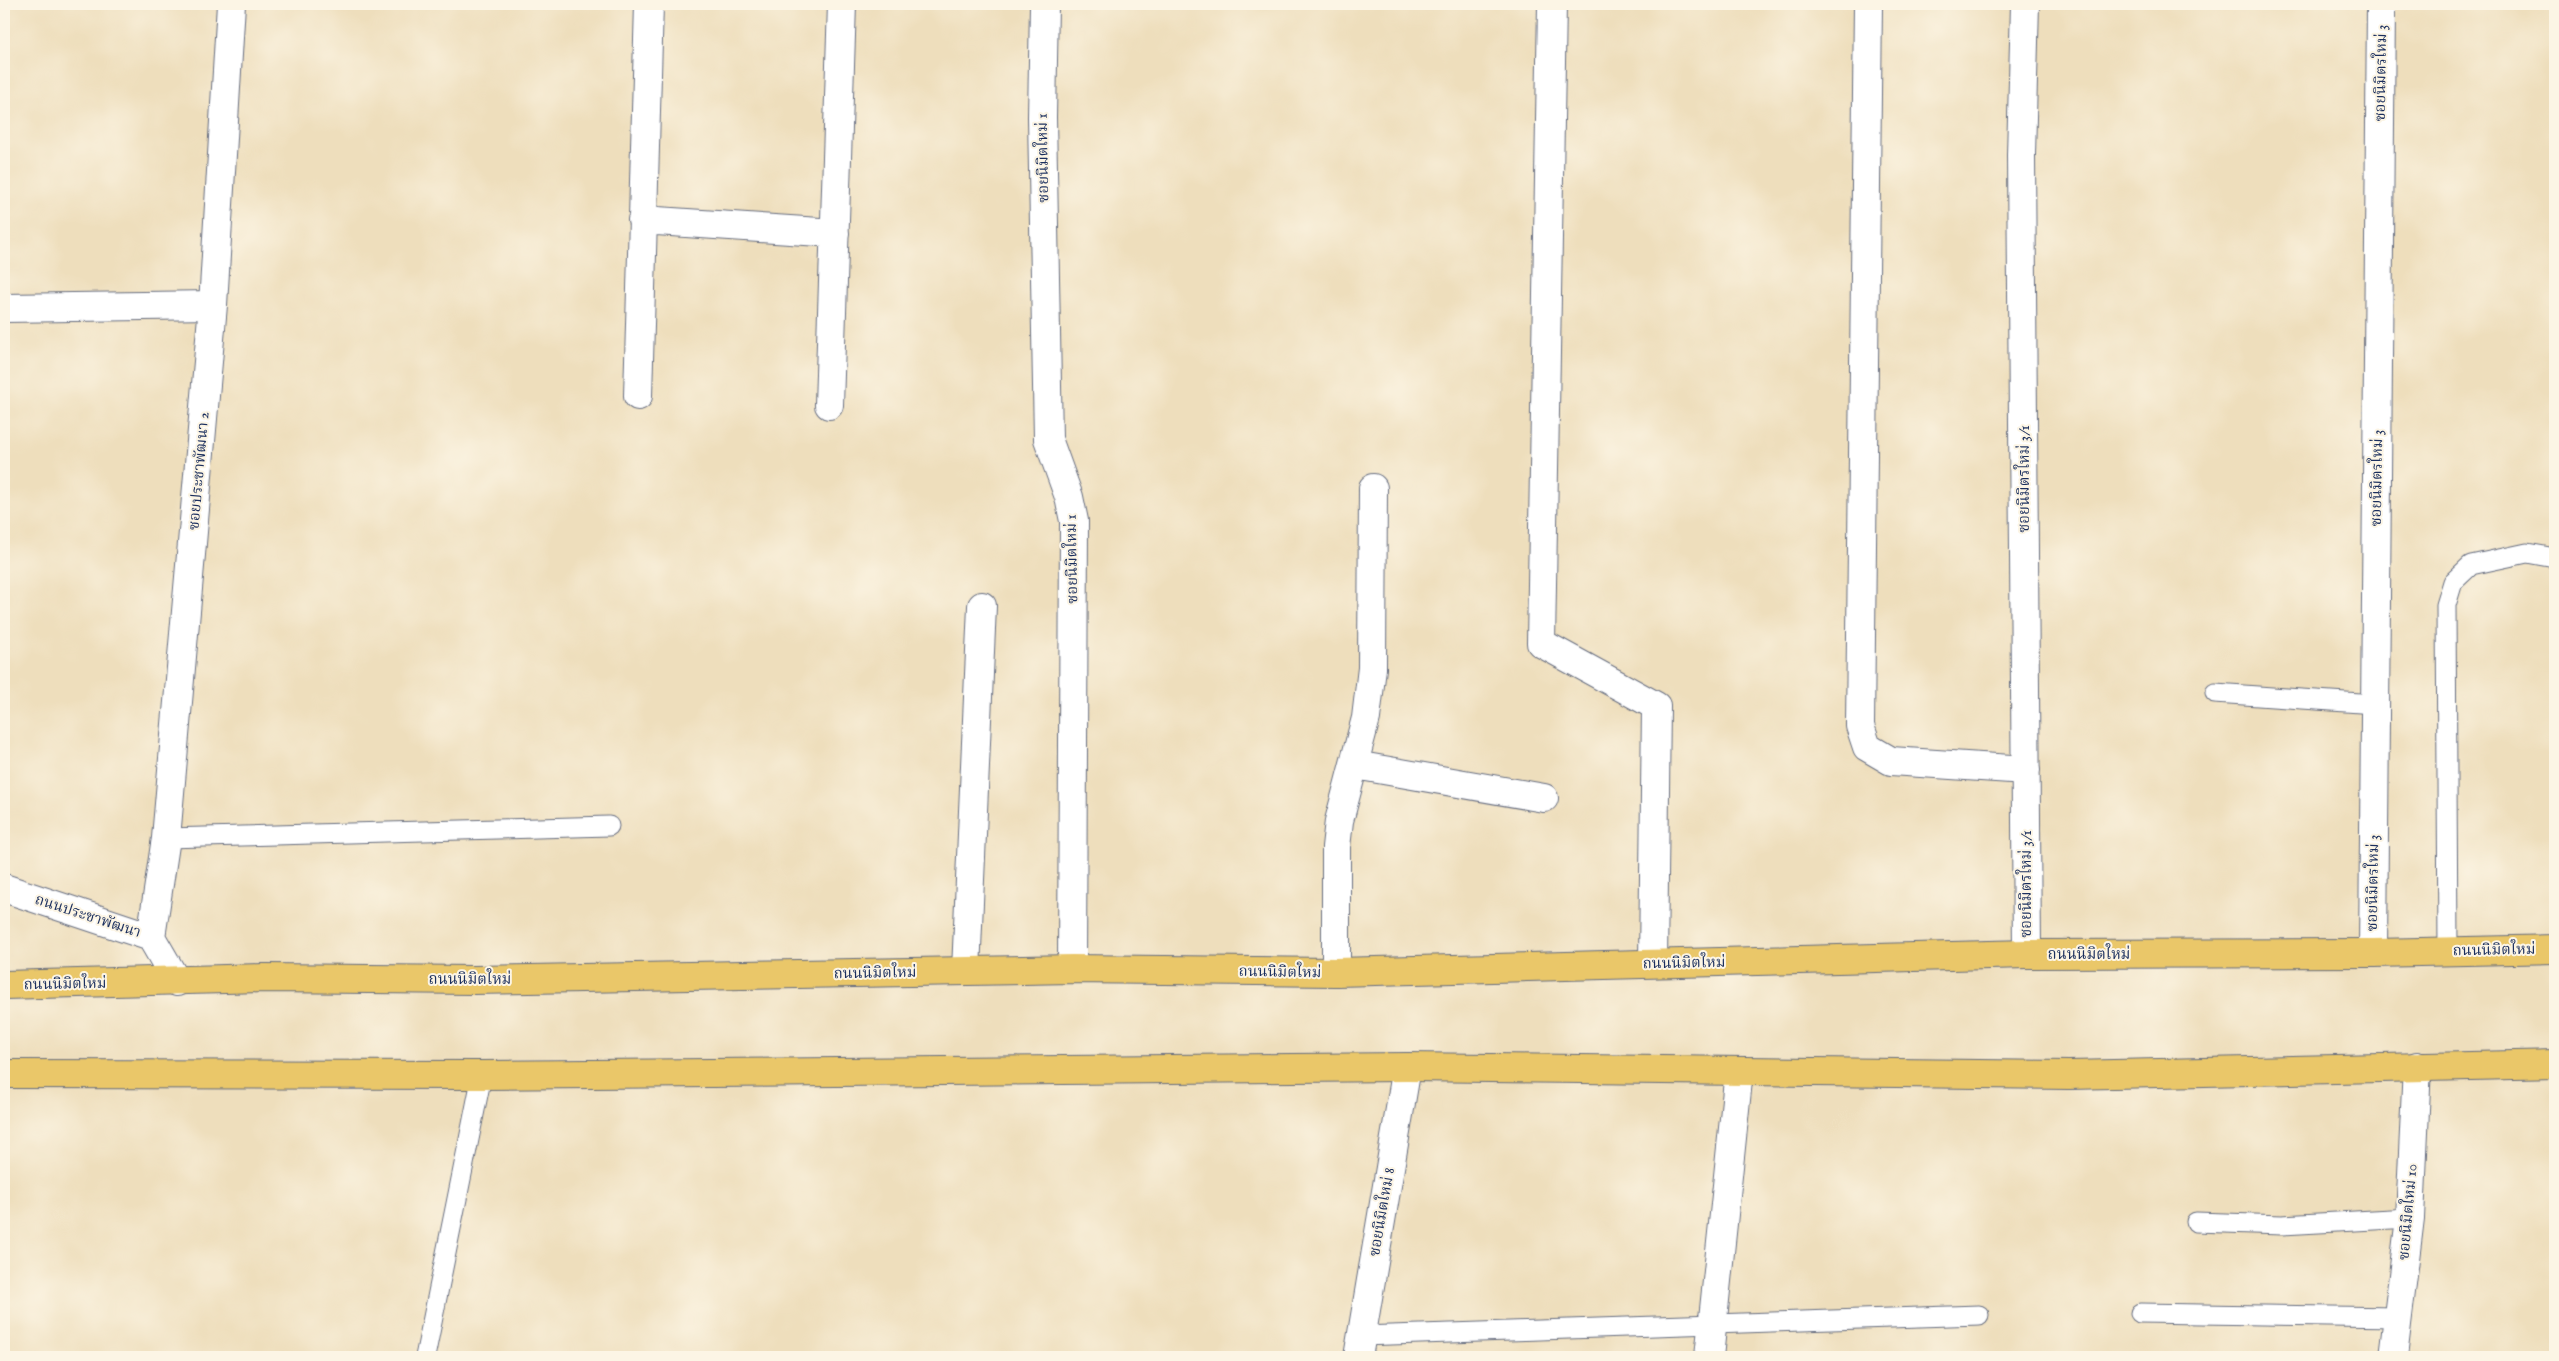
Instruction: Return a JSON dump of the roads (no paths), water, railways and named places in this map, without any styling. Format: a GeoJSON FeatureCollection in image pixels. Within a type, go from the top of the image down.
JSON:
{"type":"FeatureCollection","features":[{"type":"Feature","properties":{"kind":"main road","name":"ถนนนิมิตใหม่"},"geometry":{"type":"LineString","coordinates":[[4,985],[177,982],[265,978],[474,980],[1072,969],[1336,972],[2027,954],[2373,953],[2555,949]]}},
{"type":"Feature","properties":{"kind":"main road"},"geometry":{"type":"LineString","coordinates":[[4,1074],[482,1076],[1406,1067],[2069,1075],[2555,1064]]}},
{"type":"Feature","properties":{"kind":"street","name":"ซอยประชาพัฒนา 2"},"geometry":{"type":"LineString","coordinates":[[150,937],[166,838],[213,305],[230,4]]}},
{"type":"Feature","properties":{"kind":"street"},"geometry":{"type":"LineString","coordinates":[[638,396],[649,4]]}},
{"type":"Feature","properties":{"kind":"street"},"geometry":{"type":"LineString","coordinates":[[829,405],[842,4]]}},
{"type":"Feature","properties":{"kind":"street","name":"ซอยนิมิตใหม่ 1"},"geometry":{"type":"LineString","coordinates":[[1044,4],[1042,117],[1048,439],[1069,496],[1074,520],[1072,969]]}},
{"type":"Feature","properties":{"kind":"street"},"geometry":{"type":"LineString","coordinates":[[1552,4],[1541,643],[1656,706],[1653,963]]}},
{"type":"Feature","properties":{"kind":"street"},"geometry":{"type":"LineString","coordinates":[[1868,4],[1860,726],[1867,747],[1891,762],[2026,770]]}},
{"type":"Feature","properties":{"kind":"street","name":"ซอยนิมิตรใหม่ 3/1"},"geometry":{"type":"LineString","coordinates":[[2025,4],[2021,155],[2027,954]]}},
{"type":"Feature","properties":{"kind":"street","name":"ซอยนิมิตรใหม่ 3"},"geometry":{"type":"LineString","coordinates":[[2373,953],[2382,4]]}},
{"type":"Feature","properties":{"kind":"street"},"geometry":{"type":"LineString","coordinates":[[642,220],[835,233]]}},
{"type":"Feature","properties":{"kind":"street"},"geometry":{"type":"LineString","coordinates":[[4,308],[213,305]]}},
{"type":"Feature","properties":{"kind":"street"},"geometry":{"type":"LineString","coordinates":[[1336,972],[1336,847],[1339,821],[1366,718],[1372,668],[1373,488]]}},
{"type":"Feature","properties":{"kind":"street"},"geometry":{"type":"LineString","coordinates":[[966,971],[982,606]]}},
{"type":"Feature","properties":{"kind":"street"},"geometry":{"type":"LineString","coordinates":[[1355,765],[1544,798]]}},
{"type":"Feature","properties":{"kind":"street","name":"ถนนประชาพัฒนา"},"geometry":{"type":"LineString","coordinates":[[4,888],[150,937],[177,982]]}},
{"type":"Feature","properties":{"kind":"street","name":"ซอยนิมิตใหม่ 10"},"geometry":{"type":"LineString","coordinates":[[2393,1357],[2410,1218],[2417,1066]]}},
{"type":"Feature","properties":{"kind":"street","name":"ซอยนิมิตใหม่ 8"},"geometry":{"type":"LineString","coordinates":[[1360,1346],[1406,1067]]}},
{"type":"Feature","properties":{"kind":"street"},"geometry":{"type":"LineString","coordinates":[[1709,1357],[1739,1071]]}},
{"type":"Feature","properties":{"kind":"lane"},"geometry":{"type":"LineString","coordinates":[[2448,951],[2446,605],[2453,582],[2470,565],[2527,553],[2555,558]]}},
{"type":"Feature","properties":{"kind":"lane"},"geometry":{"type":"LineString","coordinates":[[2215,692],[2375,704]]}},
{"type":"Feature","properties":{"kind":"lane"},"geometry":{"type":"LineString","coordinates":[[166,838],[609,826]]}},
{"type":"Feature","properties":{"kind":"lane"},"geometry":{"type":"LineString","coordinates":[[425,1357],[482,1076]]}},
{"type":"Feature","properties":{"kind":"lane"},"geometry":{"type":"LineString","coordinates":[[2196,1222],[2282,1225],[2410,1218]]}},
{"type":"Feature","properties":{"kind":"lane"},"geometry":{"type":"LineString","coordinates":[[2140,1313],[2398,1317]]}},
{"type":"Feature","properties":{"kind":"lane"},"geometry":{"type":"LineString","coordinates":[[1360,1346],[1713,1325],[1979,1315]]}}]}
